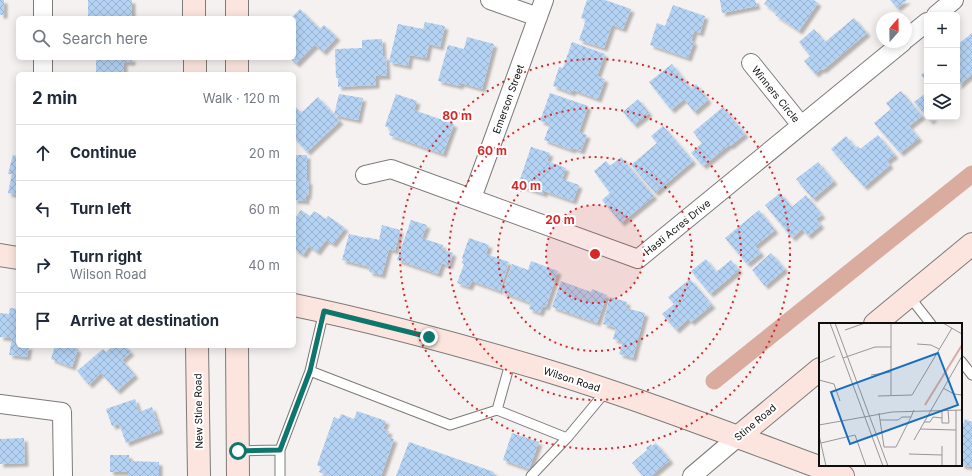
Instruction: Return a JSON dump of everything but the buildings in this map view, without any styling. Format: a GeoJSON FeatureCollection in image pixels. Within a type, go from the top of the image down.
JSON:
{"type":"FeatureCollection","features":[{"type":"Feature","properties":{"kind":"street"},"geometry":{"type":"LineString","coordinates":[[43,0],[43,16]]}},
{"type":"Feature","properties":{"kind":"street"},"geometry":{"type":"LineString","coordinates":[[194,0],[194,16]]}},
{"type":"Feature","properties":{"kind":"street"},"geometry":{"type":"LineString","coordinates":[[237,0],[237,16]]}},
{"type":"Feature","properties":{"kind":"street"},"geometry":{"type":"LineString","coordinates":[[490,0],[538,17]]}},
{"type":"Feature","properties":{"kind":"street","name":"Emerson Street"},"geometry":{"type":"LineString","coordinates":[[472,198],[544,0]]}},
{"type":"Feature","properties":{"kind":"street"},"geometry":{"type":"LineString","coordinates":[[940,12],[954,0]]}},
{"type":"Feature","properties":{"kind":"street"},"geometry":{"type":"LineString","coordinates":[[912,34],[924,24]]}},
{"type":"Feature","properties":{"kind":"street","name":"Hasti Acres Drive"},"geometry":{"type":"LineString","coordinates":[[365,175],[391,169],[638,259],[896,48]]}},
{"type":"Feature","properties":{"kind":"street"},"geometry":{"type":"LineString","coordinates":[[43,60],[43,72]]}},
{"type":"Feature","properties":{"kind":"street"},"geometry":{"type":"LineString","coordinates":[[194,60],[194,72]]}},
{"type":"Feature","properties":{"kind":"street"},"geometry":{"type":"LineString","coordinates":[[237,60],[237,72]]}},
{"type":"Feature","properties":{"kind":"street","name":"Winners Circle"},"geometry":{"type":"LineString","coordinates":[[751,63],[801,125]]}},
{"type":"Feature","properties":{"kind":"street"},"geometry":{"type":"LineString","coordinates":[[876,323],[972,244]]}},
{"type":"Feature","properties":{"kind":"street"},"geometry":{"type":"LineString","coordinates":[[0,255],[16,258]]}},
{"type":"Feature","properties":{"kind":"street","name":"Wilson Road"},"geometry":{"type":"LineString","coordinates":[[296,305],[429,337],[511,360],[607,390],[738,437],[836,475]]}},
{"type":"Feature","properties":{"kind":"street","name":"New Stine Road"},"geometry":{"type":"LineString","coordinates":[[197,348],[199,476]]}},
{"type":"Feature","properties":{"kind":"street"},"geometry":{"type":"LineString","coordinates":[[237,348],[238,476]]}},
{"type":"Feature","properties":{"kind":"street","name":"Stine Road"},"geometry":{"type":"LineString","coordinates":[[692,476],[819,370]]}},
{"type":"Feature","properties":{"kind":"street"},"geometry":{"type":"LineString","coordinates":[[0,404],[62,412],[63,476]]}},
{"type":"Feature","properties":{"kind":"lane"},"geometry":{"type":"LineString","coordinates":[[909,296],[930,323]]}},
{"type":"Feature","properties":{"kind":"lane"},"geometry":{"type":"LineString","coordinates":[[280,476],[280,450],[310,371],[324,311]]}},
{"type":"Feature","properties":{"kind":"lane"},"geometry":{"type":"LineString","coordinates":[[497,410],[511,360]]}},
{"type":"Feature","properties":{"kind":"lane"},"geometry":{"type":"LineString","coordinates":[[962,362],[972,375]]}},
{"type":"Feature","properties":{"kind":"lane"},"geometry":{"type":"LineString","coordinates":[[310,371],[450,425],[497,410],[567,438]]}},
{"type":"Feature","properties":{"kind":"lane"},"geometry":{"type":"LineString","coordinates":[[531,476],[567,438],[607,390]]}},
{"type":"Feature","properties":{"kind":"lane"},"geometry":{"type":"LineString","coordinates":[[238,451],[280,450]]}},
{"type":"Feature","properties":{"kind":"waterway"},"geometry":{"type":"LineString","coordinates":[[714,381],[972,174]]}},
{"type":"Feature","properties":{"kind":"route"},"geometry":{"type":"LineString","coordinates":[[238,451],[280,450],[310,371],[324,311],[429,337]]}}]}
